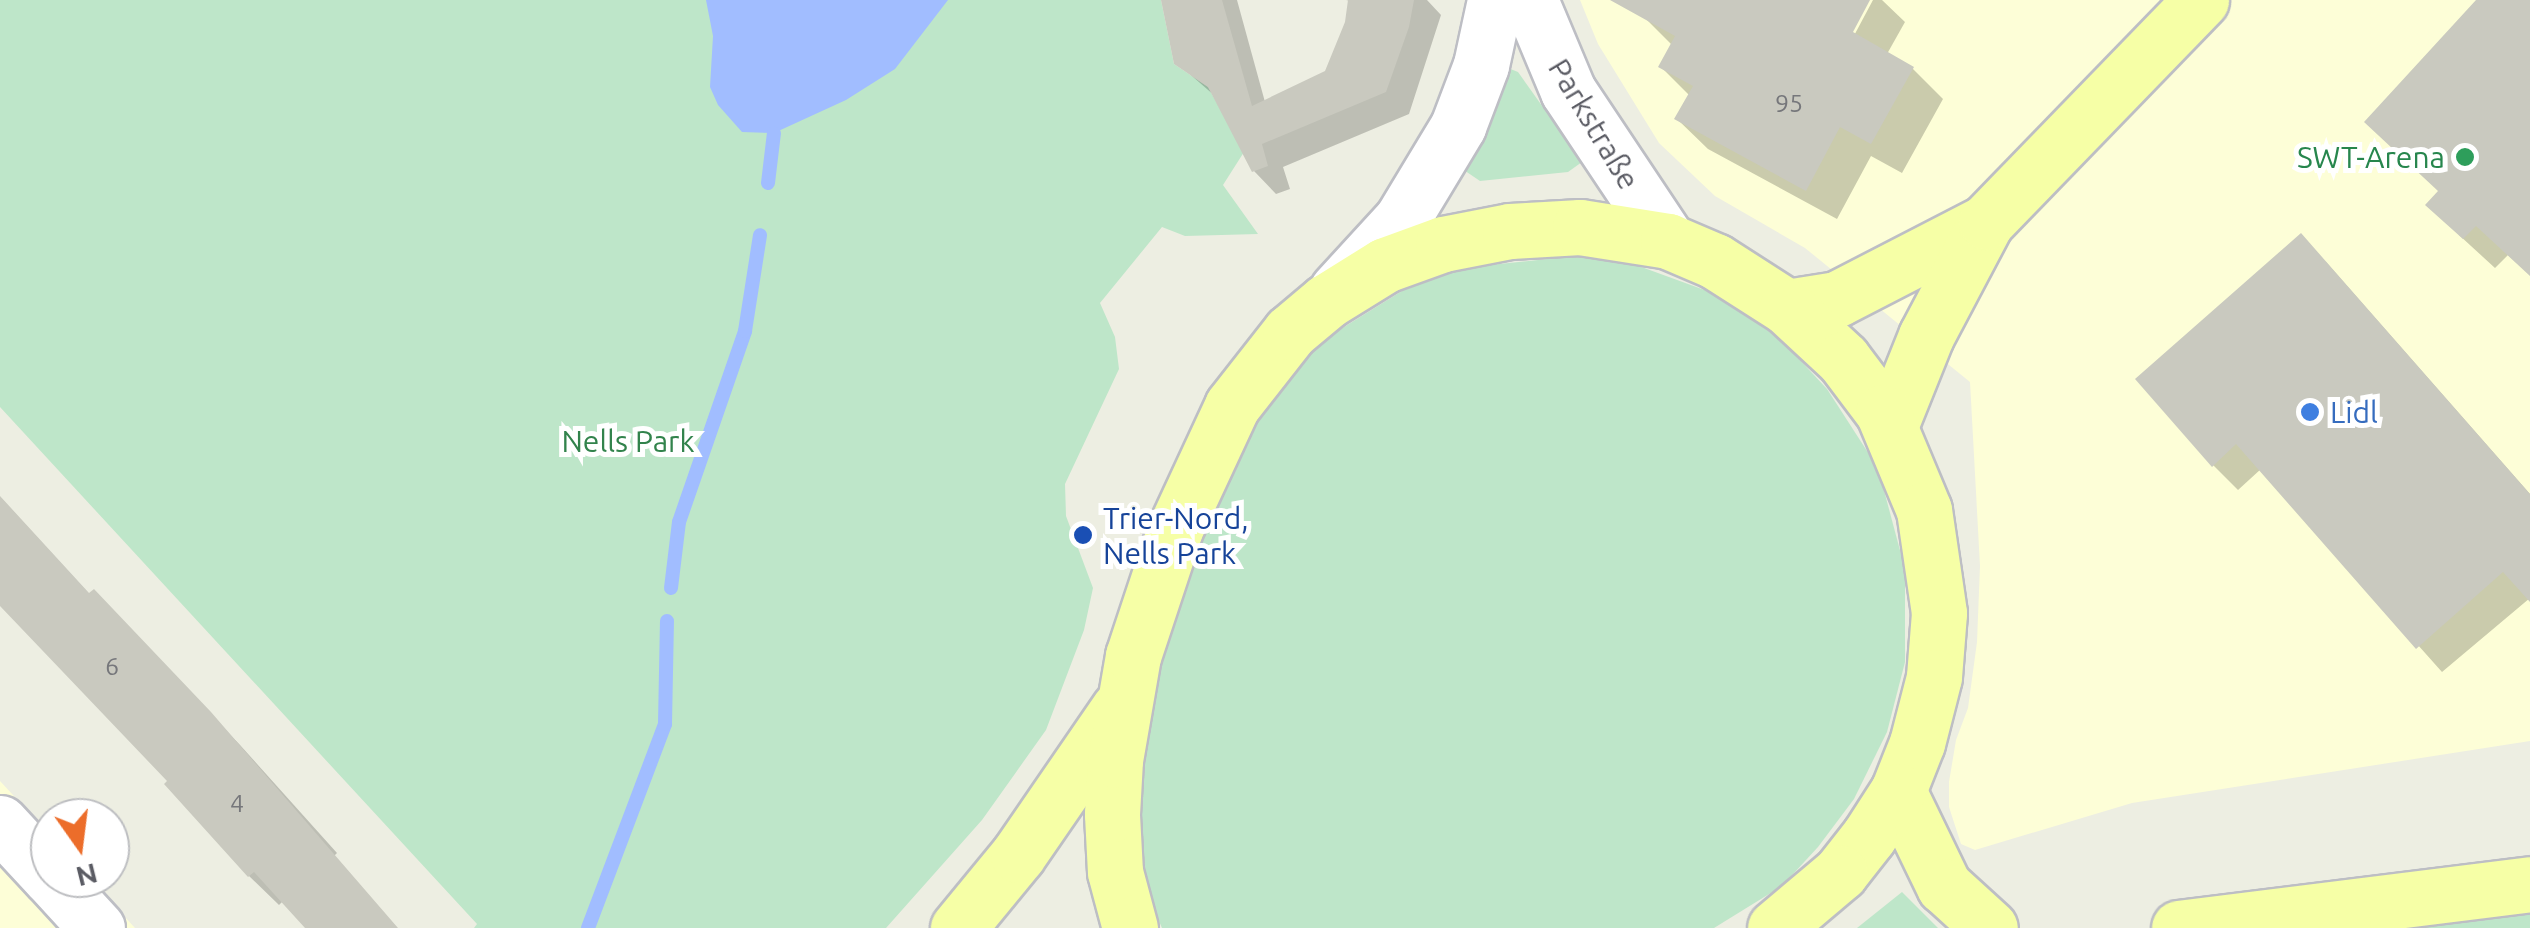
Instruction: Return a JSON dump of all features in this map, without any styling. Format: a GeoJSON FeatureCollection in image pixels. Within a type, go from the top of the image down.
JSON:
{"type":"FeatureCollection","features":[{"type":"Feature","properties":{"kind":"main road"},"geometry":{"type":"LineString","coordinates":[[1890,426],[1926,336],[1986,222],[2201,0]]}},
{"type":"Feature","properties":{"kind":"main road"},"geometry":{"type":"LineString","coordinates":[[1787,307],[1837,298],[1986,222]]}},
{"type":"Feature","properties":{"kind":"main road"},"geometry":{"type":"LineString","coordinates":[[1130,928],[1114,872],[1112,814],[1124,702],[1133,656],[1175,529],[1225,420],[1260,367],[1327,301],[1385,265],[1443,244],[1510,231],[1580,228],[1668,241],[1727,268],[1787,307],[1843,359],[1890,426],[1924,510],[1937,576],[1939,613],[1934,677],[1918,743],[1898,792],[1840,873],[1787,924]]}},
{"type":"Feature","properties":{"kind":"main road"},"geometry":{"type":"LineString","coordinates":[[958,928],[1018,855],[1124,702]]}},
{"type":"Feature","properties":{"kind":"main road"},"geometry":{"type":"LineString","coordinates":[[1898,792],[1944,886],[1990,928]]}},
{"type":"Feature","properties":{"kind":"main road"},"geometry":{"type":"LineString","coordinates":[[2178,928],[2530,884]]}},
{"type":"Feature","properties":{"kind":"street"},"geometry":{"type":"LineString","coordinates":[[1327,301],[1402,219],[1458,126],[1481,65],[1495,0]]}},
{"type":"Feature","properties":{"kind":"street","name":"Parkstraße"},"geometry":{"type":"LineString","coordinates":[[1530,0],[1568,91],[1668,241]]}},
{"type":"Feature","properties":{"kind":"street"},"geometry":{"type":"LineString","coordinates":[[0,824],[30,856]]}},
{"type":"Feature","properties":{"kind":"street"},"geometry":{"type":"LineString","coordinates":[[69,898],[98,928]]}},
{"type":"Feature","properties":{"kind":"shaded area"},"geometry":{"type":"Polygon","coordinates":[[[1580,0],[2530,0],[2530,741],[2132,803],[1975,850],[1961,844],[1949,807],[1949,782],[1956,740],[1968,708],[1977,642],[1980,566],[1970,382],[1805,248],[1715,196],[1659,143],[1598,44],[1580,0]]]}},
{"type":"Feature","properties":{"kind":"shaded area"},"geometry":{"type":"Polygon","coordinates":[[[0,781],[30,813],[30,898],[107,898],[135,928],[0,928],[0,781]]]}},
{"type":"Feature","properties":{"kind":"green space","name":"Nells Park"},"geometry":{"type":"Polygon","coordinates":[[[0,0],[1161,0],[1174,64],[1208,87],[1244,152],[1223,185],[1258,234],[1185,236],[1162,227],[1100,303],[1115,337],[1119,369],[1065,484],[1066,516],[1093,588],[1084,630],[1046,730],[982,820],[886,928],[474,928],[477,924],[0,407],[0,0]]]}},
{"type":"Feature","properties":{"kind":"green space"},"geometry":{"type":"Polygon","coordinates":[[[1508,68],[1518,72],[1582,162],[1568,172],[1480,181],[1452,162],[1508,68]]]}},
{"type":"Feature","properties":{"kind":"green space"},"geometry":{"type":"Polygon","coordinates":[[[1576,256],[1625,261],[1710,292],[1741,310],[1784,343],[1827,389],[1878,468],[1905,569],[1905,662],[1887,732],[1854,799],[1782,886],[1714,928],[1162,928],[1143,885],[1137,849],[1147,726],[1158,664],[1191,559],[1249,427],[1286,377],[1328,337],[1410,286],[1470,267],[1576,256]]]}},
{"type":"Feature","properties":{"kind":"green space"},"geometry":{"type":"Polygon","coordinates":[[[1902,892],[1938,928],[1857,928],[1902,892]]]}},
{"type":"Feature","properties":{"kind":"green space"},"geometry":{"type":"Polygon","coordinates":[[[2530,907],[2530,928],[2392,928],[2530,907]]]}},
{"type":"Feature","properties":{"kind":"water"},"geometry":{"type":"Polygon","coordinates":[[[706,0],[948,0],[895,69],[846,100],[774,133],[742,132],[718,105],[710,87],[713,36],[706,0]]]}},
{"type":"Feature","properties":{"kind":"building"},"geometry":{"type":"Polygon","coordinates":[[[1161,0],[1222,0],[1252,106],[1325,71],[1345,22],[1348,0],[1414,0],[1409,27],[1386,92],[1262,144],[1268,166],[1252,172],[1208,87],[1174,64],[1161,0]]]}},
{"type":"Feature","properties":{"kind":"building"},"geometry":{"type":"Polygon","coordinates":[[[1610,0],[1870,0],[1853,32],[1914,67],[1871,144],[1840,127],[1806,191],[1674,119],[1693,86],[1658,67],[1675,36],[1610,0]]]}},
{"type":"Feature","properties":{"kind":"building","name":"SWT-Arena"},"geometry":{"type":"Polygon","coordinates":[[[2476,0],[2530,0],[2530,276],[2476,226],[2463,239],[2425,205],[2438,191],[2364,122],[2476,0]]]}},
{"type":"Feature","properties":{"kind":"building","name":"Lidl"},"geometry":{"type":"Polygon","coordinates":[[[2301,233],[2530,494],[2530,602],[2503,572],[2416,649],[2236,444],[2212,467],[2135,379],[2301,233]]]}},
{"type":"Feature","properties":{"kind":"building"},"geometry":{"type":"Polygon","coordinates":[[[0,496],[89,593],[94,589],[211,712],[398,928],[305,928],[254,872],[248,877],[164,784],[167,781],[0,606],[0,496]]]}},
{"type":"Feature","properties":{"kind":"waterway"},"geometry":{"type":"LineString","coordinates":[[768,183],[774,133]]}},
{"type":"Feature","properties":{"kind":"waterway"},"geometry":{"type":"LineString","coordinates":[[671,588],[679,522],[745,331],[760,235]]}},
{"type":"Feature","properties":{"kind":"waterway"},"geometry":{"type":"LineString","coordinates":[[588,928],[665,724],[667,621]]}},
{"type":"Feature","properties":{"kind":"place","name":"SWT-Arena"},"geometry":{"type":"Point","coordinates":[2465,157]}},
{"type":"Feature","properties":{"kind":"place","name":"Lidl"},"geometry":{"type":"Point","coordinates":[2310,412]}},
{"type":"Feature","properties":{"kind":"place","name":"Trier-Nord, Nells Park"},"geometry":{"type":"Point","coordinates":[1083,535]}}]}
